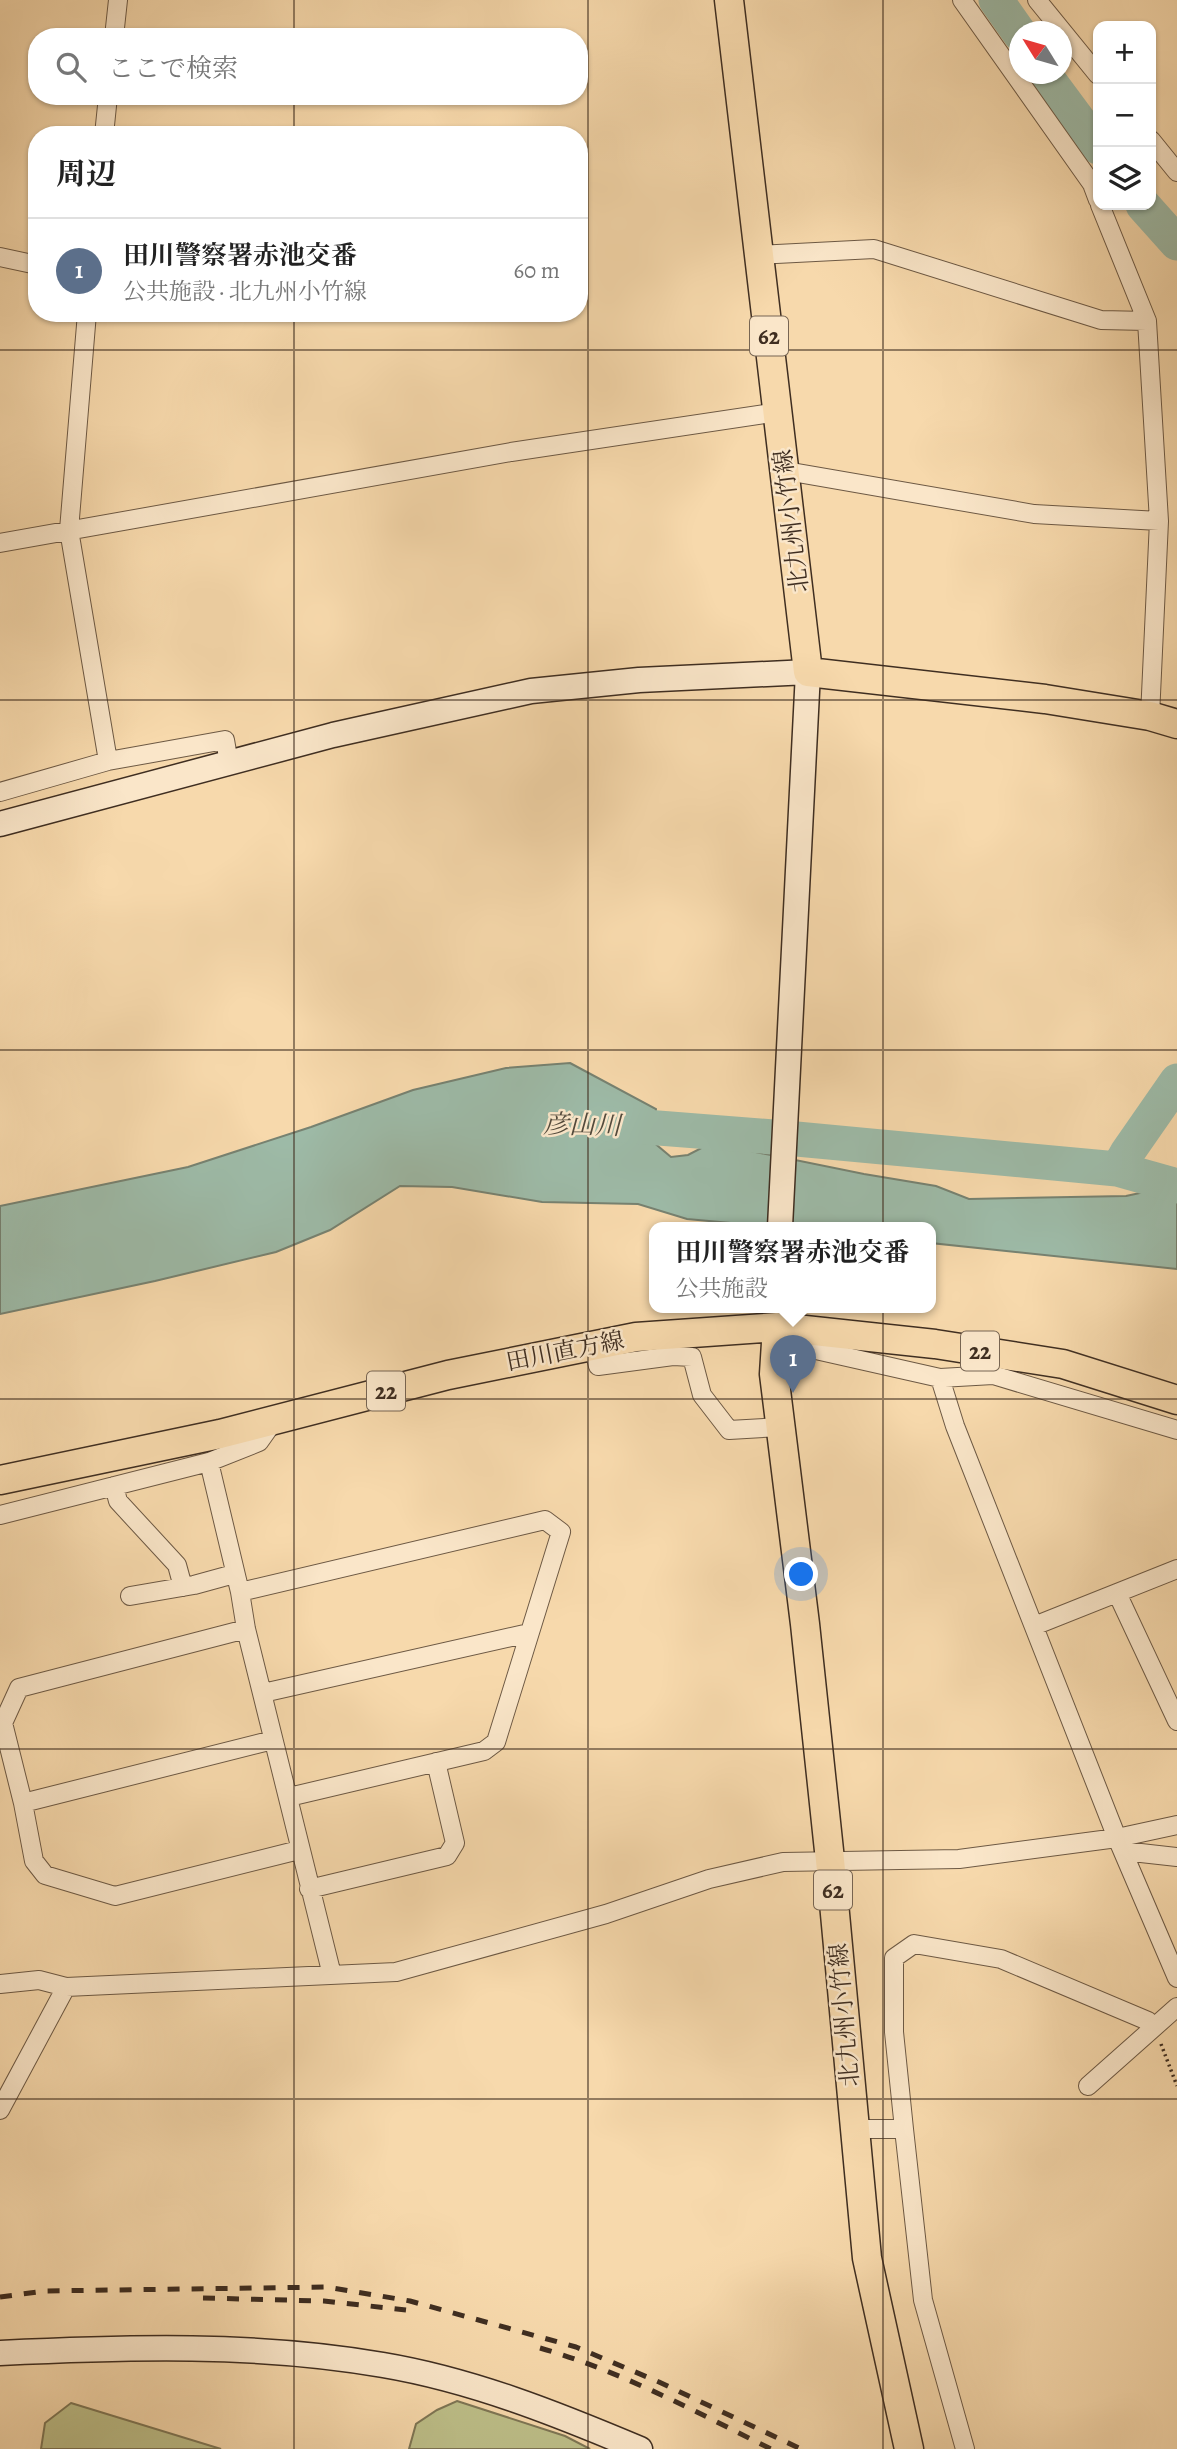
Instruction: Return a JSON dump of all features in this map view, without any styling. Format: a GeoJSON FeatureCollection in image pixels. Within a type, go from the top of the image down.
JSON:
{"type":"FeatureCollection","features":[{"type":"Feature","properties":{"kind":"main road","name":"北九州小竹線"},"geometry":{"type":"LineString","coordinates":[[729,0],[786,471],[807,685]]}},
{"type":"Feature","properties":{"kind":"main road"},"geometry":{"type":"LineString","coordinates":[[807,685],[1045,699],[1150,716],[1177,724]]}},
{"type":"Feature","properties":{"kind":"main road","name":"北九州小竹線"},"geometry":{"type":"LineString","coordinates":[[777,1317],[774,1374],[830,1860],[867,2258],[909,2449]]}},
{"type":"Feature","properties":{"kind":"main road","name":"田川直方線"},"geometry":{"type":"LineString","coordinates":[[0,1480],[220,1434],[448,1375],[636,1337],[777,1317],[1063,1364],[1177,1400]]}},
{"type":"Feature","properties":{"kind":"street"},"geometry":{"type":"LineString","coordinates":[[115,28],[118,0]]}},
{"type":"Feature","properties":{"kind":"street"},"geometry":{"type":"LineString","coordinates":[[962,0],[1093,187]]}},
{"type":"Feature","properties":{"kind":"street"},"geometry":{"type":"LineString","coordinates":[[1037,0],[1093,69]]}},
{"type":"Feature","properties":{"kind":"street"},"geometry":{"type":"LineString","coordinates":[[105,126],[107,105]]}},
{"type":"Feature","properties":{"kind":"street"},"geometry":{"type":"LineString","coordinates":[[1156,145],[1177,172]]}},
{"type":"Feature","properties":{"kind":"street"},"geometry":{"type":"LineString","coordinates":[[1102,210],[1147,321],[1158,521],[1150,716]]}},
{"type":"Feature","properties":{"kind":"street"},"geometry":{"type":"LineString","coordinates":[[759,255],[874,249],[1101,320],[1147,321]]}},
{"type":"Feature","properties":{"kind":"street"},"geometry":{"type":"LineString","coordinates":[[0,257],[28,263]]}},
{"type":"Feature","properties":{"kind":"street"},"geometry":{"type":"LineString","coordinates":[[86,322],[69,530],[108,761]]}},
{"type":"Feature","properties":{"kind":"street"},"geometry":{"type":"LineString","coordinates":[[0,543],[511,452],[778,412]]}},
{"type":"Feature","properties":{"kind":"street"},"geometry":{"type":"LineString","coordinates":[[786,471],[1034,514],[1158,521]]}},
{"type":"Feature","properties":{"kind":"street"},"geometry":{"type":"LineString","coordinates":[[0,824],[333,735],[531,691],[639,680],[807,685],[780,1222]]}},
{"type":"Feature","properties":{"kind":"street"},"geometry":{"type":"LineString","coordinates":[[0,792],[108,761],[225,740],[229,763]]}},
{"type":"Feature","properties":{"kind":"street"},"geometry":{"type":"LineString","coordinates":[[777,1317],[807,1348],[940,1378],[993,1375],[1177,1430]]}},
{"type":"Feature","properties":{"kind":"street"},"geometry":{"type":"LineString","coordinates":[[593,1346],[598,1366],[673,1356],[692,1357],[702,1395],[729,1430],[781,1427]]}},
{"type":"Feature","properties":{"kind":"street"},"geometry":{"type":"LineString","coordinates":[[940,1378],[955,1426],[1120,1845],[1177,1979]]}},
{"type":"Feature","properties":{"kind":"street"},"geometry":{"type":"LineString","coordinates":[[0,1515],[209,1462],[259,1442],[276,1418]]}},
{"type":"Feature","properties":{"kind":"street"},"geometry":{"type":"LineString","coordinates":[[209,1462],[240,1592],[246,1629],[332,1975]]}},
{"type":"Feature","properties":{"kind":"street"},"geometry":{"type":"LineString","coordinates":[[114,1486],[118,1501],[177,1565],[183,1587]]}},
{"type":"Feature","properties":{"kind":"street"},"geometry":{"type":"LineString","coordinates":[[240,1592],[545,1520],[561,1532],[496,1742],[484,1751],[289,1797]]}},
{"type":"Feature","properties":{"kind":"street"},"geometry":{"type":"LineString","coordinates":[[1034,1626],[1177,1569]]}},
{"type":"Feature","properties":{"kind":"street"},"geometry":{"type":"LineString","coordinates":[[130,1596],[183,1587],[234,1574]]}},
{"type":"Feature","properties":{"kind":"street"},"geometry":{"type":"LineString","coordinates":[[1117,1593],[1177,1721]]}},
{"type":"Feature","properties":{"kind":"street"},"geometry":{"type":"LineString","coordinates":[[246,1629],[19,1688],[3,1723],[23,1802],[34,1861],[45,1875],[115,1896],[299,1850]]}},
{"type":"Feature","properties":{"kind":"street"},"geometry":{"type":"LineString","coordinates":[[263,1692],[529,1633]]}},
{"type":"Feature","properties":{"kind":"street"},"geometry":{"type":"LineString","coordinates":[[23,1802],[273,1740]]}},
{"type":"Feature","properties":{"kind":"street"},"geometry":{"type":"LineString","coordinates":[[309,1889],[447,1856],[455,1843],[436,1762]]}},
{"type":"Feature","properties":{"kind":"street"},"geometry":{"type":"LineString","coordinates":[[0,1984],[39,1980],[66,1987],[396,1972],[606,1914],[709,1879],[783,1862],[959,1859],[1120,1845],[1177,1825]]}},
{"type":"Feature","properties":{"kind":"street"},"geometry":{"type":"LineString","coordinates":[[1120,1845],[1177,1857]]}},
{"type":"Feature","properties":{"kind":"street"},"geometry":{"type":"LineString","coordinates":[[965,2449],[923,2300],[894,2032],[894,1958],[914,1944],[1001,1958],[1148,2021],[1153,2026]]}},
{"type":"Feature","properties":{"kind":"street"},"geometry":{"type":"LineString","coordinates":[[0,2110],[66,1987]]}},
{"type":"Feature","properties":{"kind":"street"},"geometry":{"type":"LineString","coordinates":[[1088,2086],[1177,2007]]}},
{"type":"Feature","properties":{"kind":"street"},"geometry":{"type":"LineString","coordinates":[[854,2130],[904,2129]]}},
{"type":"Feature","properties":{"kind":"street"},"geometry":{"type":"LineString","coordinates":[[0,2353],[115,2348],[239,2350],[383,2365],[441,2377],[501,2394],[640,2449]]}},
{"type":"Feature","properties":{"kind":"path"},"geometry":{"type":"LineString","coordinates":[[1153,2026],[1177,2086]]}},
{"type":"Feature","properties":{"kind":"green space"},"geometry":{"type":"Polygon","coordinates":[[[457,2401],[565,2436],[590,2449],[409,2449],[416,2424],[457,2401]]]}},
{"type":"Feature","properties":{"kind":"green space"},"geometry":{"type":"Polygon","coordinates":[[[71,2403],[221,2449],[41,2449],[45,2423],[71,2403]]]}},
{"type":"Feature","properties":{"kind":"water"},"geometry":{"type":"Polygon","coordinates":[[[570,1063],[656,1109],[652,1141],[671,1157],[688,1155],[711,1143],[936,1186],[969,1199],[1126,1196],[1177,1185],[1177,1269],[936,1244],[936,1222],[720,1222],[687,1219],[638,1204],[542,1202],[452,1187],[400,1186],[330,1230],[276,1252],[0,1314],[0,1206],[188,1167],[413,1090],[506,1068],[570,1063]]]}},
{"type":"Feature","properties":{"kind":"waterway"},"geometry":{"type":"LineString","coordinates":[[996,0],[1011,21]]}},
{"type":"Feature","properties":{"kind":"waterway"},"geometry":{"type":"LineString","coordinates":[[1051,84],[1093,140]]}},
{"type":"Feature","properties":{"kind":"waterway"},"geometry":{"type":"LineString","coordinates":[[1147,210],[1177,243]]}},
{"type":"Feature","properties":{"kind":"waterway"},"geometry":{"type":"LineString","coordinates":[[1118,1169],[1177,1081]]}},
{"type":"Feature","properties":{"kind":"waterway","name":"彦山川"},"geometry":{"type":"LineString","coordinates":[[607,1124],[1117,1169],[1177,1186]]}},
{"type":"Feature","properties":{"kind":"railway"},"geometry":{"type":"LineString","coordinates":[[0,2297],[45,2291],[327,2287],[410,2301],[576,2347],[659,2382],[801,2449]]}},
{"type":"Feature","properties":{"kind":"railway"},"geometry":{"type":"LineString","coordinates":[[203,2298],[324,2301],[406,2310]]}},
{"type":"Feature","properties":{"kind":"railway"},"geometry":{"type":"LineString","coordinates":[[540,2348],[629,2380],[771,2449]]}},
{"type":"Feature","properties":{"kind":"place","name":"田川警察署赤池交番"},"geometry":{"type":"Point","coordinates":[793,1393]}}]}
